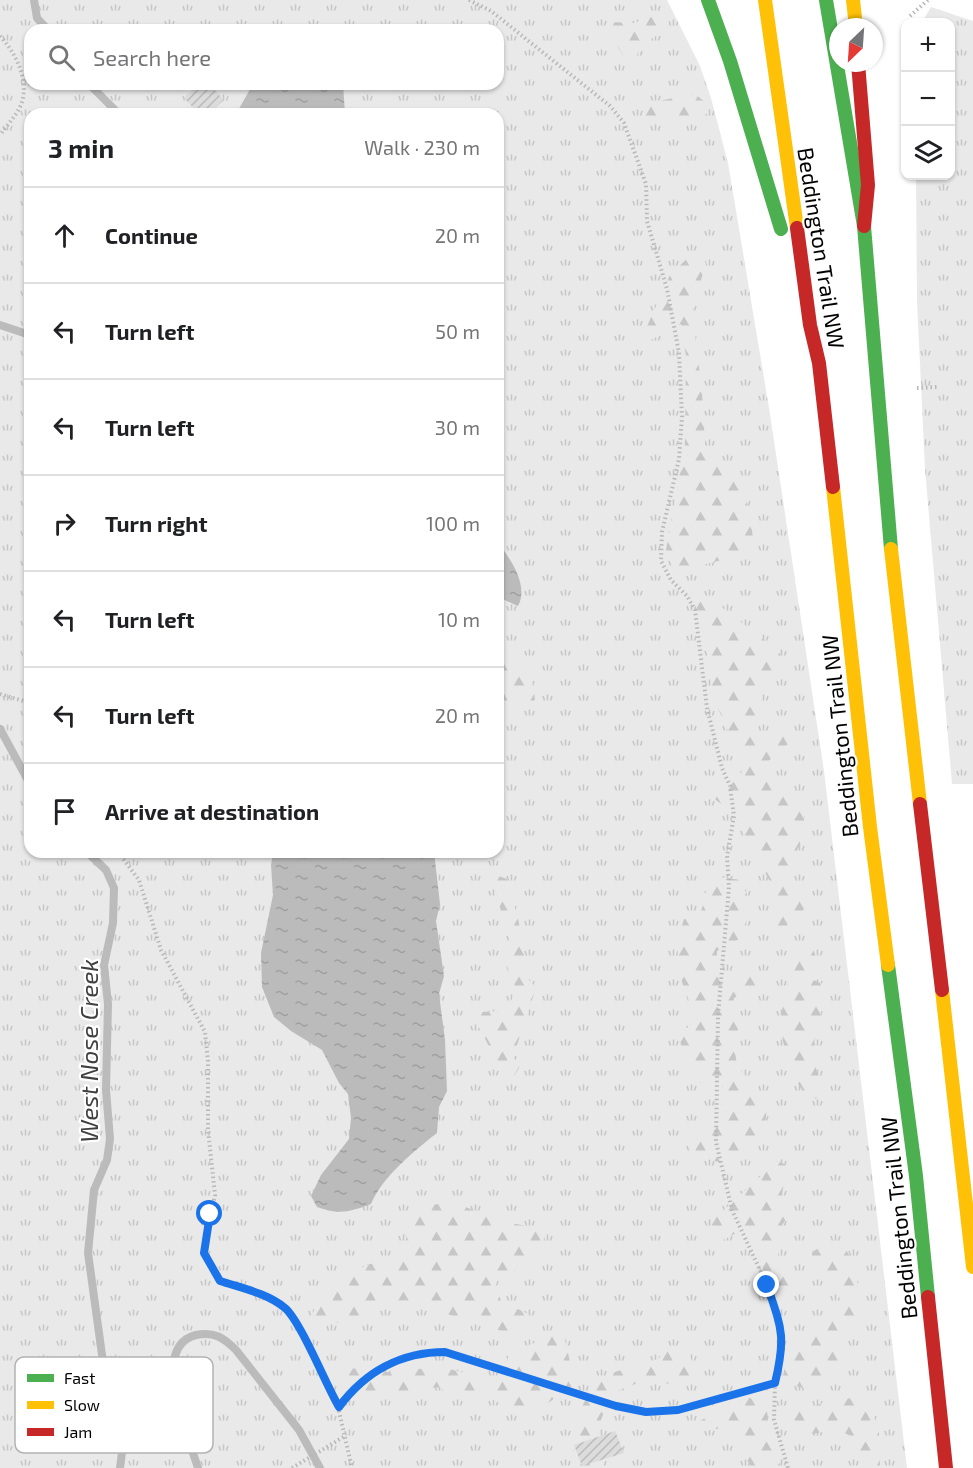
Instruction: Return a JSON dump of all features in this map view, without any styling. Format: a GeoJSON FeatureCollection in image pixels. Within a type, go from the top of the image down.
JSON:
{"type":"FeatureCollection","features":[{"type":"Feature","properties":{"kind":"main road"},"geometry":{"type":"LineString","coordinates":[[708,0],[730,61],[810,325]]}},
{"type":"Feature","properties":{"kind":"main road","name":"Beddington Trail NW"},"geometry":{"type":"LineString","coordinates":[[765,0],[810,325],[819,363],[870,827],[915,1176],[946,1468]]}},
{"type":"Feature","properties":{"kind":"main road","name":"Beddington Trail NW"},"geometry":{"type":"LineString","coordinates":[[826,0],[864,226],[887,510],[973,1267]]}},
{"type":"Feature","properties":{"kind":"main road"},"geometry":{"type":"LineString","coordinates":[[853,0],[855,18]]}},
{"type":"Feature","properties":{"kind":"main road"},"geometry":{"type":"LineString","coordinates":[[859,72],[868,185],[864,226]]}},
{"type":"Feature","properties":{"kind":"path"},"geometry":{"type":"LineString","coordinates":[[468,0],[490,11],[610,106],[624,123],[646,184],[647,220],[667,290],[677,343],[682,417],[679,459],[662,532],[661,561],[671,580],[687,596],[695,610],[707,708],[722,768],[733,796],[734,816],[727,856],[729,887],[717,1016],[716,1142],[732,1210],[767,1285],[781,1326],[783,1349],[775,1383],[774,1420],[788,1468]]}},
{"type":"Feature","properties":{"kind":"path"},"geometry":{"type":"LineString","coordinates":[[910,16],[928,0]]}},
{"type":"Feature","properties":{"kind":"path"},"geometry":{"type":"LineString","coordinates":[[0,36],[12,48],[22,77],[22,102],[0,135]]}},
{"type":"Feature","properties":{"kind":"path"},"geometry":{"type":"LineString","coordinates":[[917,388],[937,387]]}},
{"type":"Feature","properties":{"kind":"path"},"geometry":{"type":"LineString","coordinates":[[0,694],[24,701]]}},
{"type":"Feature","properties":{"kind":"path"},"geometry":{"type":"LineString","coordinates":[[122,858],[139,880],[161,950],[205,1032],[208,1061],[208,1130],[215,1195],[204,1253],[220,1281],[262,1295],[285,1308],[295,1321],[339,1407],[352,1468]]}},
{"type":"Feature","properties":{"kind":"path"},"geometry":{"type":"LineString","coordinates":[[339,1407],[354,1387],[404,1356],[423,1352],[445,1352],[616,1406],[646,1412],[678,1410],[775,1383]]}},
{"type":"Feature","properties":{"kind":"path"},"geometry":{"type":"LineString","coordinates":[[292,1468],[321,1448],[345,1436]]}},
{"type":"Feature","properties":{"kind":"green space"},"geometry":{"type":"Polygon","coordinates":[[[0,0],[667,0],[700,66],[728,163],[769,408],[824,771],[907,1468],[0,1468],[0,0]]]}},
{"type":"Feature","properties":{"kind":"green space"},"geometry":{"type":"Polygon","coordinates":[[[931,7],[973,21],[973,784],[952,784],[925,469],[917,301],[916,180],[955,180],[955,18],[924,18],[931,7]]]}},
{"type":"Feature","properties":{"kind":"green space"},"geometry":{"type":"Polygon","coordinates":[[[661,13],[669,17],[668,28],[640,46],[636,58],[626,60],[605,27],[609,22],[634,23],[661,13]]]}},
{"type":"Feature","properties":{"kind":"green space"},"geometry":{"type":"Polygon","coordinates":[[[695,94],[705,102],[707,114],[654,124],[644,120],[642,104],[695,94]]]}},
{"type":"Feature","properties":{"kind":"green space"},"geometry":{"type":"Polygon","coordinates":[[[694,252],[702,256],[706,264],[692,309],[702,392],[706,460],[740,477],[751,518],[754,552],[674,572],[666,550],[685,444],[686,356],[681,324],[651,340],[644,333],[670,275],[694,252]]]}},
{"type":"Feature","properties":{"kind":"green space"},"geometry":{"type":"Polygon","coordinates":[[[697,596],[707,596],[779,651],[781,657],[763,690],[756,742],[788,735],[788,744],[766,763],[767,772],[772,783],[800,792],[804,815],[803,833],[797,850],[785,870],[788,879],[808,890],[811,902],[789,922],[782,935],[764,928],[776,911],[779,898],[738,823],[740,806],[723,805],[713,798],[715,787],[740,778],[743,766],[712,694],[706,632],[694,602],[697,596]]]}},
{"type":"Feature","properties":{"kind":"green space"},"geometry":{"type":"Polygon","coordinates":[[[504,659],[524,670],[532,683],[535,700],[527,706],[504,705],[504,659]]]}},
{"type":"Feature","properties":{"kind":"green space"},"geometry":{"type":"Polygon","coordinates":[[[496,875],[507,879],[522,938],[524,974],[536,988],[513,1057],[520,1066],[514,1076],[506,1078],[475,1020],[479,1012],[507,1011],[516,989],[507,966],[509,938],[493,884],[496,875]]]}},
{"type":"Feature","properties":{"kind":"green space"},"geometry":{"type":"Polygon","coordinates":[[[712,876],[741,880],[751,905],[741,938],[717,951],[716,971],[754,971],[759,984],[734,998],[732,1011],[740,1021],[735,1048],[737,1063],[762,1098],[766,1115],[762,1129],[735,1167],[699,1156],[689,1149],[690,1136],[702,1124],[721,1122],[723,1080],[694,1083],[678,1036],[697,1019],[679,970],[680,934],[684,919],[699,917],[712,876]]]}},
{"type":"Feature","properties":{"kind":"green space"},"geometry":{"type":"Polygon","coordinates":[[[808,942],[815,955],[809,978],[827,986],[812,1052],[821,1089],[819,1097],[812,1100],[799,1086],[789,1064],[781,1029],[782,1011],[797,947],[808,942]]]}},
{"type":"Feature","properties":{"kind":"green space"},"geometry":{"type":"Polygon","coordinates":[[[777,1161],[784,1164],[793,1179],[783,1188],[781,1197],[790,1213],[775,1236],[782,1270],[792,1285],[794,1298],[785,1306],[779,1305],[746,1228],[721,1241],[710,1229],[714,1219],[777,1161]]]}},
{"type":"Feature","properties":{"kind":"green space"},"geometry":{"type":"Polygon","coordinates":[[[458,1204],[498,1220],[545,1230],[544,1240],[537,1256],[517,1270],[498,1275],[496,1285],[501,1301],[528,1314],[527,1328],[518,1334],[493,1329],[404,1300],[379,1309],[366,1320],[314,1325],[310,1317],[320,1302],[345,1278],[368,1265],[393,1259],[404,1251],[409,1243],[398,1219],[404,1213],[426,1205],[458,1204]]]}},
{"type":"Feature","properties":{"kind":"green space"},"geometry":{"type":"Polygon","coordinates":[[[829,1242],[843,1245],[855,1265],[862,1313],[839,1336],[839,1344],[847,1354],[842,1366],[827,1373],[823,1385],[813,1391],[782,1382],[786,1360],[827,1320],[842,1310],[839,1295],[833,1283],[812,1263],[812,1252],[829,1242]]]}},
{"type":"Feature","properties":{"kind":"green space"},"geometry":{"type":"Polygon","coordinates":[[[563,1331],[575,1384],[541,1408],[517,1411],[478,1393],[447,1397],[441,1387],[385,1393],[374,1399],[334,1370],[341,1367],[396,1373],[437,1366],[494,1380],[512,1352],[563,1331]]]}},
{"type":"Feature","properties":{"kind":"green space"},"geometry":{"type":"Polygon","coordinates":[[[668,1348],[689,1354],[697,1373],[694,1384],[638,1383],[611,1393],[598,1428],[604,1468],[571,1468],[577,1418],[593,1383],[608,1374],[658,1359],[668,1348]]]}},
{"type":"Feature","properties":{"kind":"green space"},"geometry":{"type":"Polygon","coordinates":[[[748,1398],[762,1399],[767,1405],[768,1427],[781,1468],[752,1468],[745,1457],[735,1427],[698,1430],[695,1423],[748,1398]]]}},
{"type":"Feature","properties":{"kind":"green space"},"geometry":{"type":"Polygon","coordinates":[[[837,1398],[868,1399],[879,1432],[880,1468],[859,1468],[860,1442],[852,1436],[829,1432],[795,1437],[787,1429],[789,1415],[837,1398]]]}},
{"type":"Feature","properties":{"kind":"water"},"geometry":{"type":"Polygon","coordinates":[[[250,90],[343,90],[345,108],[239,108],[250,90]]]}},
{"type":"Feature","properties":{"kind":"water"},"geometry":{"type":"Polygon","coordinates":[[[504,551],[520,581],[521,598],[518,606],[504,600],[504,551]]]}},
{"type":"Feature","properties":{"kind":"water"},"geometry":{"type":"Polygon","coordinates":[[[272,858],[435,858],[440,904],[436,921],[444,976],[439,994],[445,1040],[447,1091],[439,1107],[437,1133],[391,1174],[371,1204],[350,1211],[338,1212],[317,1207],[311,1196],[321,1175],[349,1139],[351,1118],[348,1094],[339,1083],[322,1050],[291,1031],[274,1017],[262,987],[261,953],[273,895],[272,858]]]}},
{"type":"Feature","properties":{"kind":"building"},"geometry":{"type":"Polygon","coordinates":[[[193,90],[215,90],[224,100],[215,108],[193,108],[184,98],[193,90]]]}},
{"type":"Feature","properties":{"kind":"building"},"geometry":{"type":"Polygon","coordinates":[[[615,1431],[624,1453],[582,1466],[574,1445],[615,1431]]]}},
{"type":"Feature","properties":{"kind":"waterway","name":"West Nose Creek"},"geometry":{"type":"LineString","coordinates":[[34,0],[37,18],[42,24]]}},
{"type":"Feature","properties":{"kind":"waterway","name":"West Nose Creek"},"geometry":{"type":"LineString","coordinates":[[95,90],[113,108]]}},
{"type":"Feature","properties":{"kind":"waterway","name":"West Nose Creek"},"geometry":{"type":"LineString","coordinates":[[0,325],[24,333]]}},
{"type":"Feature","properties":{"kind":"waterway","name":"West Nose Creek"},"geometry":{"type":"LineString","coordinates":[[0,729],[24,773]]}},
{"type":"Feature","properties":{"kind":"waterway","name":"West Nose Creek"},"geometry":{"type":"LineString","coordinates":[[93,858],[106,870],[114,888],[113,923],[104,965],[108,1004],[106,1090],[110,1139],[107,1160],[94,1190],[88,1253],[102,1357]]}},
{"type":"Feature","properties":{"kind":"waterway","name":"West Nose Creek"},"geometry":{"type":"LineString","coordinates":[[175,1357],[182,1343],[196,1335],[213,1335],[227,1342],[236,1350],[299,1430],[320,1468]]}},
{"type":"Feature","properties":{"kind":"waterway","name":"West Nose Creek"},"geometry":{"type":"LineString","coordinates":[[120,1468],[122,1453]]}},
{"type":"Feature","properties":{"kind":"waterway","name":"West Nose Creek"},"geometry":{"type":"LineString","coordinates":[[193,1453],[198,1468]]}},
{"type":"Feature","properties":{"kind":"traffic: fast"},"geometry":{"type":"LineString","coordinates":[[708,0],[730,61],[781,229]]}},
{"type":"Feature","properties":{"kind":"traffic: fast"},"geometry":{"type":"LineString","coordinates":[[826,0],[864,226],[891,549]]}},
{"type":"Feature","properties":{"kind":"traffic: fast"},"geometry":{"type":"LineString","coordinates":[[888,965],[916,1176],[928,1297]]}},
{"type":"Feature","properties":{"kind":"traffic: slow"},"geometry":{"type":"LineString","coordinates":[[765,0],[797,228]]}},
{"type":"Feature","properties":{"kind":"traffic: slow"},"geometry":{"type":"LineString","coordinates":[[853,0],[855,18]]}},
{"type":"Feature","properties":{"kind":"traffic: slow"},"geometry":{"type":"LineString","coordinates":[[833,487],[870,827],[888,965]]}},
{"type":"Feature","properties":{"kind":"traffic: slow"},"geometry":{"type":"LineString","coordinates":[[891,549],[920,804]]}},
{"type":"Feature","properties":{"kind":"traffic: slow"},"geometry":{"type":"LineString","coordinates":[[942,990],[973,1267]]}},
{"type":"Feature","properties":{"kind":"traffic: jam"},"geometry":{"type":"LineString","coordinates":[[859,72],[868,185],[864,226]]}},
{"type":"Feature","properties":{"kind":"traffic: jam"},"geometry":{"type":"LineString","coordinates":[[797,228],[810,325],[819,363],[833,487]]}},
{"type":"Feature","properties":{"kind":"traffic: jam"},"geometry":{"type":"LineString","coordinates":[[920,804],[942,990]]}},
{"type":"Feature","properties":{"kind":"traffic: jam"},"geometry":{"type":"LineString","coordinates":[[928,1297],[946,1468]]}},
{"type":"Feature","properties":{"kind":"route"},"geometry":{"type":"LineString","coordinates":[[210,1214],[204,1253],[220,1281],[262,1295],[285,1308],[295,1321],[339,1407],[354,1387],[404,1356],[423,1352],[445,1352],[616,1406],[646,1412],[678,1410],[724,1399],[775,1383],[783,1349],[781,1326],[767,1285]]}}]}
